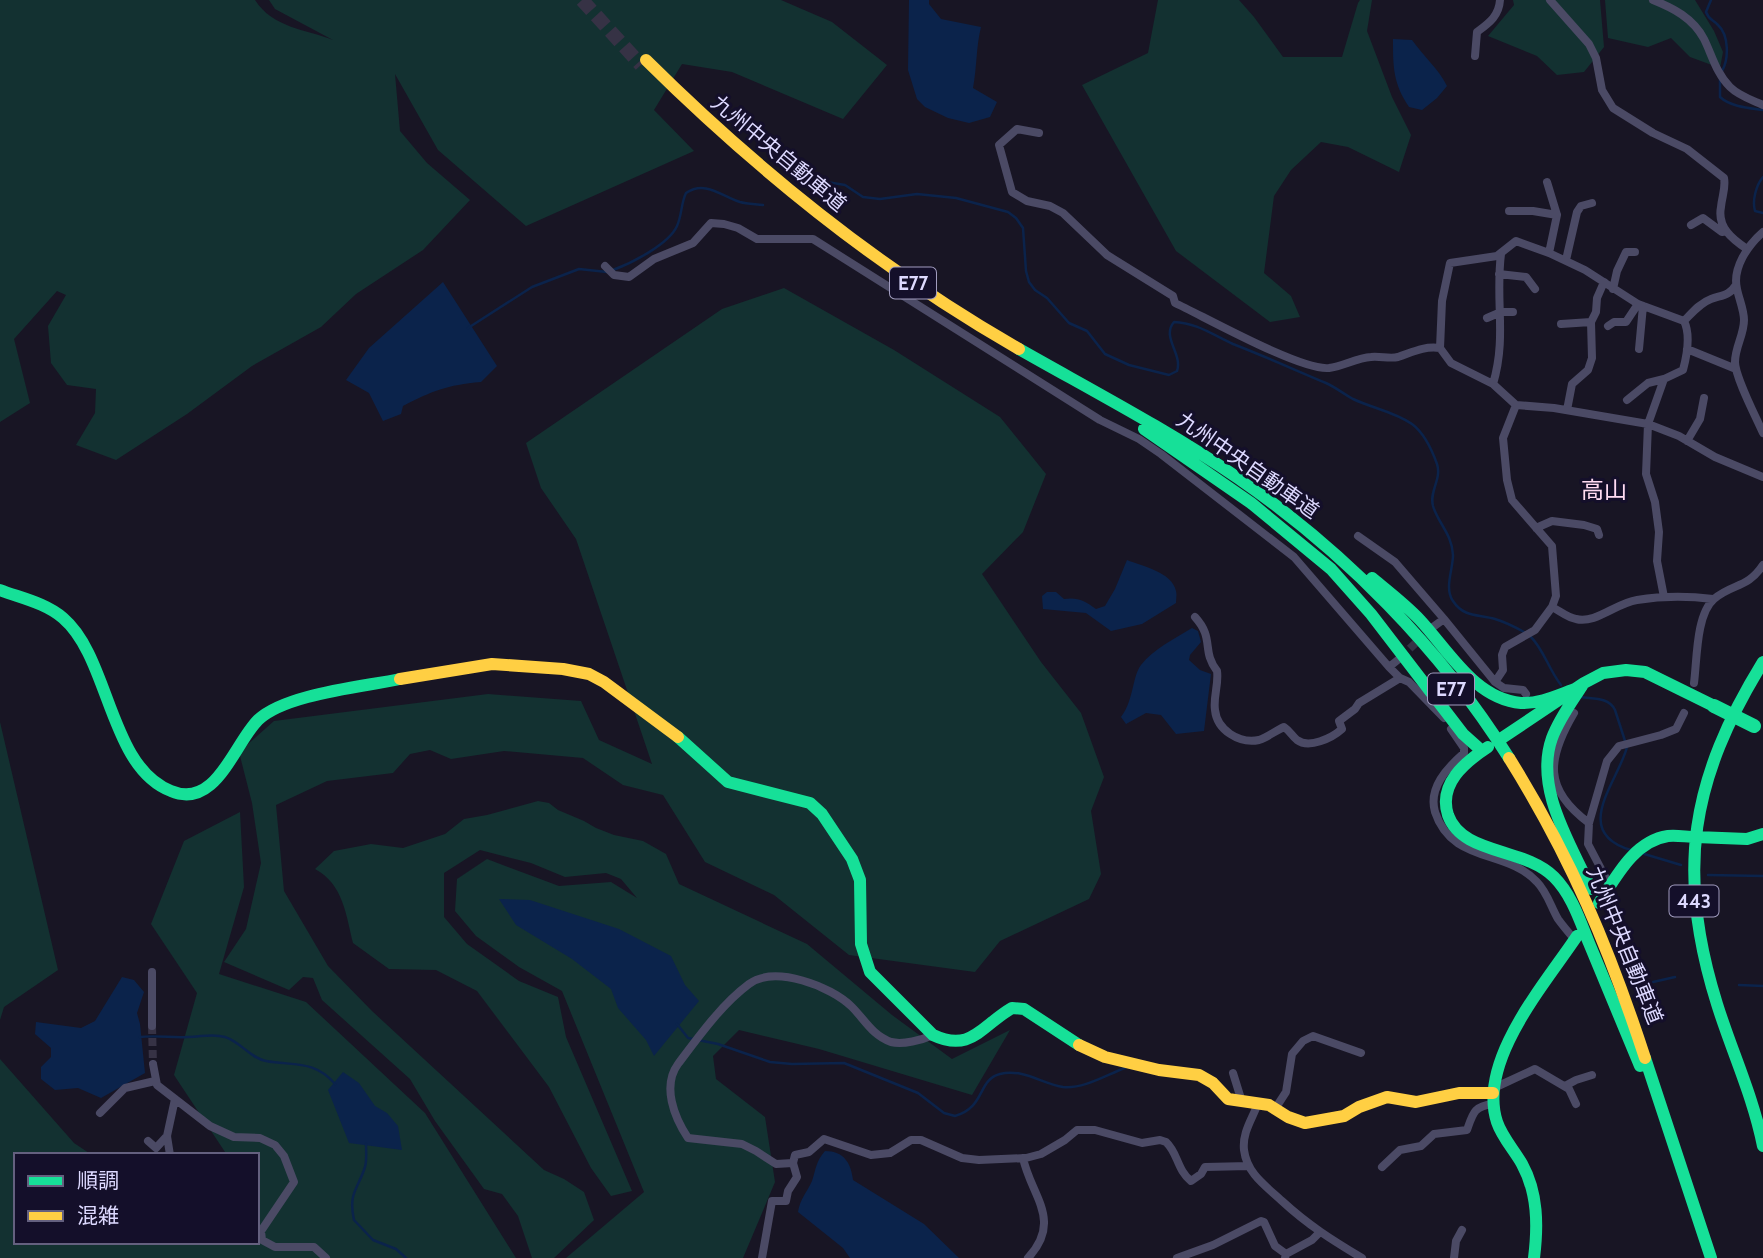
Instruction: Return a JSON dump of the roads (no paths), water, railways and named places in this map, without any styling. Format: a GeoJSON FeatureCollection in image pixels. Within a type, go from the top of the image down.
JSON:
{"type":"FeatureCollection","features":[{"type":"Feature","properties":{"kind":"main road","name":"九州中央自動車道"},"geometry":{"type":"LineString","coordinates":[[644,63],[756,165],[824,220],[885,264],[949,307],[1212,461],[1288,516],[1362,578],[1423,645],[1492,731],[1550,826],[1602,933],[1644,1064],[1597,941],[1558,855],[1526,796],[1457,696],[1363,589],[1248,493],[884,272],[752,170],[644,63]]}},
{"type":"Feature","properties":{"kind":"main road"},"geometry":{"type":"LineString","coordinates":[[1128,418],[1259,509],[1331,569],[1371,614],[1463,734],[1485,749],[1456,773],[1448,786],[1447,813],[1453,827],[1475,844],[1525,858],[1555,878],[1577,917],[1644,1064]]}},
{"type":"Feature","properties":{"kind":"main road"},"geometry":{"type":"LineString","coordinates":[[1212,461],[1263,491],[1410,609],[1472,678],[1489,692],[1505,701],[1522,703],[1541,700],[1581,685]]}},
{"type":"Feature","properties":{"kind":"main road"},"geometry":{"type":"LineString","coordinates":[[0,590],[61,615],[72,627],[97,673],[117,726],[159,787],[174,795],[188,795],[203,790],[214,781],[257,722],[271,710],[293,701],[441,671],[492,664],[563,669],[589,674],[674,733],[728,782],[810,803],[821,814],[852,859],[860,880],[860,937],[867,966],[879,982],[933,1035],[946,1041],[966,1041],[1005,1012],[1018,1008],[1028,1011],[1081,1046],[1105,1057],[1159,1070],[1199,1075],[1213,1083],[1224,1097],[1258,1103],[1275,1108],[1298,1121],[1314,1123],[1344,1116],[1359,1107],[1387,1097],[1416,1102],[1459,1093],[1493,1095]]}},
{"type":"Feature","properties":{"kind":"main road","name":"443"},"geometry":{"type":"LineString","coordinates":[[1763,662],[1740,696],[1716,746],[1704,780],[1692,885],[1695,921],[1702,954],[1717,1005],[1759,1118],[1763,1146]]}},
{"type":"Feature","properties":{"kind":"main road"},"geometry":{"type":"LineString","coordinates":[[1502,738],[1581,685],[1603,673],[1626,670],[1644,672],[1759,728]]}},
{"type":"Feature","properties":{"kind":"main road"},"geometry":{"type":"LineString","coordinates":[[1581,685],[1563,712],[1550,740],[1547,777],[1551,797],[1614,948],[1642,1033],[1644,1064]]}},
{"type":"Feature","properties":{"kind":"main road"},"geometry":{"type":"LineString","coordinates":[[1599,903],[1646,843],[1666,836],[1747,839],[1763,834]]}},
{"type":"Feature","properties":{"kind":"main road"},"geometry":{"type":"LineString","coordinates":[[1534,1258],[1538,1210],[1528,1175],[1497,1122],[1493,1095],[1497,1071],[1510,1041],[1527,1010],[1576,938]]}},
{"type":"Feature","properties":{"kind":"main road","name":"E77"},"geometry":{"type":"LineString","coordinates":[[1644,1064],[1703,1258]]}},
{"type":"Feature","properties":{"kind":"main road","name":"E77"},"geometry":{"type":"LineString","coordinates":[[1644,1064],[1711,1258]]}},
{"type":"Feature","properties":{"kind":"street"},"geometry":{"type":"LineString","coordinates":[[1475,56],[1477,32],[1498,13],[1500,0]]}},
{"type":"Feature","properties":{"kind":"street"},"geometry":{"type":"LineString","coordinates":[[1550,0],[1589,44],[1596,58],[1602,90],[1613,108],[1653,133],[1687,149],[1724,178],[1720,218],[1726,231],[1747,249]]}},
{"type":"Feature","properties":{"kind":"street"},"geometry":{"type":"LineString","coordinates":[[1653,0],[1676,9],[1691,22],[1703,37],[1719,74],[1737,93],[1763,105]]}},
{"type":"Feature","properties":{"kind":"street"},"geometry":{"type":"LineString","coordinates":[[1039,133],[1017,129],[999,145],[1012,192],[1027,201],[1050,206],[1063,214],[1107,255],[1173,296],[1175,303],[1289,357],[1321,368],[1332,368],[1370,357],[1396,358],[1420,348],[1440,348]]}},
{"type":"Feature","properties":{"kind":"street"},"geometry":{"type":"LineString","coordinates":[[1547,182],[1557,215],[1549,253]]}},
{"type":"Feature","properties":{"kind":"street"},"geometry":{"type":"LineString","coordinates":[[1566,260],[1577,212],[1581,206],[1592,203]]}},
{"type":"Feature","properties":{"kind":"street"},"geometry":{"type":"LineString","coordinates":[[1509,211],[1557,215]]}},
{"type":"Feature","properties":{"kind":"street"},"geometry":{"type":"LineString","coordinates":[[1690,226],[1703,218],[1722,232],[1726,231]]}},
{"type":"Feature","properties":{"kind":"street"},"geometry":{"type":"LineString","coordinates":[[605,266],[614,275],[629,277],[654,259],[693,243],[711,223],[738,228],[757,239],[813,239],[1100,421],[1139,439],[1161,454],[1294,557],[1389,667],[1400,678],[1409,682],[1445,720],[1464,748],[1464,753],[1451,765],[1434,790],[1434,808],[1441,828],[1451,838],[1476,853],[1517,868],[1537,881],[1559,921],[1576,938]]}},
{"type":"Feature","properties":{"kind":"street"},"geometry":{"type":"LineString","coordinates":[[1763,232],[1747,249],[1739,267],[1736,285],[1744,316],[1744,331],[1736,349],[1735,369],[1763,432]]}},
{"type":"Feature","properties":{"kind":"street"},"geometry":{"type":"LineString","coordinates":[[1627,400],[1648,383],[1683,370],[1687,349],[1687,327],[1684,321],[1640,305],[1566,260],[1516,241],[1501,254],[1450,262],[1442,301],[1440,348],[1451,363],[1493,384],[1516,405],[1567,410],[1648,424],[1763,477]]}},
{"type":"Feature","properties":{"kind":"street"},"geometry":{"type":"LineString","coordinates":[[1613,289],[1626,252],[1635,252]]}},
{"type":"Feature","properties":{"kind":"street"},"geometry":{"type":"LineString","coordinates":[[1493,384],[1500,352],[1501,312],[1498,293],[1501,254]]}},
{"type":"Feature","properties":{"kind":"street"},"geometry":{"type":"LineString","coordinates":[[1499,274],[1526,277],[1535,289]]}},
{"type":"Feature","properties":{"kind":"street"},"geometry":{"type":"LineString","coordinates":[[1567,410],[1572,384],[1588,370],[1592,358],[1591,322],[1604,282]]}},
{"type":"Feature","properties":{"kind":"street"},"geometry":{"type":"LineString","coordinates":[[1684,321],[1700,306],[1713,298],[1728,294],[1736,285]]}},
{"type":"Feature","properties":{"kind":"street"},"geometry":{"type":"LineString","coordinates":[[1608,326],[1614,322],[1626,322],[1640,305]]}},
{"type":"Feature","properties":{"kind":"street"},"geometry":{"type":"LineString","coordinates":[[1639,349],[1640,305]]}},
{"type":"Feature","properties":{"kind":"street"},"geometry":{"type":"LineString","coordinates":[[1487,318],[1501,312],[1513,312]]}},
{"type":"Feature","properties":{"kind":"street"},"geometry":{"type":"LineString","coordinates":[[1561,324],[1591,322]]}},
{"type":"Feature","properties":{"kind":"street"},"geometry":{"type":"LineString","coordinates":[[1687,349],[1735,369]]}},
{"type":"Feature","properties":{"kind":"street"},"geometry":{"type":"LineString","coordinates":[[1664,379],[1648,424],[1646,474],[1655,502],[1659,533],[1657,561],[1664,597]]}},
{"type":"Feature","properties":{"kind":"street"},"geometry":{"type":"LineString","coordinates":[[1687,441],[1699,419],[1704,398]]}},
{"type":"Feature","properties":{"kind":"street"},"geometry":{"type":"LineString","coordinates":[[1495,682],[1503,670],[1502,655],[1505,647],[1535,630],[1552,607],[1556,596],[1552,546],[1512,500],[1507,480],[1503,438],[1516,405]]}},
{"type":"Feature","properties":{"kind":"street"},"geometry":{"type":"LineString","coordinates":[[1536,528],[1552,521],[1584,525],[1597,529],[1599,535]]}},
{"type":"Feature","properties":{"kind":"street"},"geometry":{"type":"LineString","coordinates":[[1358,536],[1395,562],[1495,682],[1504,688],[1523,690],[1526,694]]}},
{"type":"Feature","properties":{"kind":"street"},"geometry":{"type":"LineString","coordinates":[[1552,607],[1575,620],[1592,620],[1619,604],[1664,597],[1713,599],[1752,580],[1763,565]]}},
{"type":"Feature","properties":{"kind":"street"},"geometry":{"type":"LineString","coordinates":[[1694,683],[1703,614],[1713,599]]}},
{"type":"Feature","properties":{"kind":"street"},"geometry":{"type":"LineString","coordinates":[[1195,617],[1203,625],[1208,638],[1209,661],[1217,671],[1215,710],[1220,727],[1233,736],[1249,741],[1261,739],[1284,727],[1299,742],[1309,743],[1324,739],[1342,729],[1339,721],[1359,703],[1400,678]]}},
{"type":"Feature","properties":{"kind":"street"},"geometry":{"type":"LineString","coordinates":[[1433,627],[1444,619]]}},
{"type":"Feature","properties":{"kind":"street"},"geometry":{"type":"LineString","coordinates":[[1389,667],[1399,659]]}},
{"type":"Feature","properties":{"kind":"street"},"geometry":{"type":"LineString","coordinates":[[1610,886],[1588,844],[1588,823],[1607,761],[1619,746],[1676,729],[1684,712]]}},
{"type":"Feature","properties":{"kind":"street"},"geometry":{"type":"LineString","coordinates":[[1574,713],[1563,732],[1556,753],[1554,778],[1556,789],[1564,803],[1588,823]]}},
{"type":"Feature","properties":{"kind":"street"},"geometry":{"type":"LineString","coordinates":[[152,972],[152,1026]]}},
{"type":"Feature","properties":{"kind":"street"},"geometry":{"type":"LineString","coordinates":[[793,1163],[776,1164],[742,1144],[688,1138],[679,1126],[671,1098],[671,1075],[733,998],[762,976],[784,976],[832,992],[851,1006],[872,1031],[890,1041],[906,1042],[933,1035]]}},
{"type":"Feature","properties":{"kind":"street"},"geometry":{"type":"LineString","coordinates":[[1275,1108],[1286,1093],[1292,1054],[1303,1041],[1313,1036],[1361,1053]]}},
{"type":"Feature","properties":{"kind":"street"},"geometry":{"type":"LineString","coordinates":[[153,1064],[155,1081],[160,1089],[210,1126],[234,1137],[260,1138],[275,1145],[284,1156],[294,1182],[261,1231],[262,1240],[275,1247],[314,1247],[326,1258]]}},
{"type":"Feature","properties":{"kind":"street"},"geometry":{"type":"LineString","coordinates":[[1382,1167],[1400,1150],[1421,1146],[1434,1133],[1467,1130],[1473,1113],[1481,1105],[1535,1069],[1569,1088],[1576,1104]]}},
{"type":"Feature","properties":{"kind":"street"},"geometry":{"type":"LineString","coordinates":[[1233,1073],[1242,1102]]}},
{"type":"Feature","properties":{"kind":"street"},"geometry":{"type":"LineString","coordinates":[[1565,1086],[1592,1075]]}},
{"type":"Feature","properties":{"kind":"street"},"geometry":{"type":"LineString","coordinates":[[100,1113],[125,1088],[155,1081]]}},
{"type":"Feature","properties":{"kind":"street"},"geometry":{"type":"LineString","coordinates":[[170,1153],[167,1136],[175,1098]]}},
{"type":"Feature","properties":{"kind":"street"},"geometry":{"type":"LineString","coordinates":[[1258,1103],[1245,1137],[1244,1150],[1249,1166],[1264,1185],[1298,1217],[1362,1258]]}},
{"type":"Feature","properties":{"kind":"street"},"geometry":{"type":"LineString","coordinates":[[762,1258],[772,1201],[786,1202],[788,1191],[797,1178],[793,1163],[795,1155],[809,1152],[824,1139],[870,1155],[890,1153],[906,1141],[916,1140],[962,1158],[1023,1158],[1041,1154],[1077,1130],[1086,1129],[1132,1142],[1166,1142],[1171,1146],[1178,1167],[1191,1181],[1195,1181],[1205,1167],[1249,1166]]}},
{"type":"Feature","properties":{"kind":"street"},"geometry":{"type":"LineString","coordinates":[[148,1141],[156,1148],[167,1136]]}},
{"type":"Feature","properties":{"kind":"street"},"geometry":{"type":"LineString","coordinates":[[1023,1158],[1042,1204],[1044,1230],[1034,1252],[1028,1258]]}},
{"type":"Feature","properties":{"kind":"street"},"geometry":{"type":"LineString","coordinates":[[1177,1258],[1213,1245],[1261,1221],[1264,1222],[1275,1247],[1285,1256],[1320,1232]]}},
{"type":"Feature","properties":{"kind":"street"},"geometry":{"type":"LineString","coordinates":[[1454,1258],[1456,1241],[1462,1230]]}},
{"type":"Feature","properties":{"kind":"water"},"geometry":{"type":"Polygon","coordinates":[[[909,0],[929,0],[929,4],[941,19],[981,27],[973,88],[997,102],[990,117],[969,123],[948,118],[925,107],[917,99],[908,70],[909,0]]]}},
{"type":"Feature","properties":{"kind":"water"},"geometry":{"type":"Polygon","coordinates":[[[1393,39],[1412,40],[1447,86],[1422,110],[1409,107],[1400,90],[1394,66],[1393,39]]]}},
{"type":"Feature","properties":{"kind":"water"},"geometry":{"type":"Polygon","coordinates":[[[443,282],[497,366],[481,382],[431,393],[403,406],[401,414],[383,421],[369,393],[346,380],[369,348],[443,282]]]}},
{"type":"Feature","properties":{"kind":"water"},"geometry":{"type":"Polygon","coordinates":[[[1127,560],[1169,579],[1176,591],[1176,603],[1142,624],[1111,631],[1086,613],[1043,609],[1042,596],[1047,592],[1056,592],[1064,599],[1081,600],[1096,609],[1105,606],[1127,560]]]}},
{"type":"Feature","properties":{"kind":"water"},"geometry":{"type":"Polygon","coordinates":[[[1192,628],[1198,631],[1201,642],[1189,660],[1200,670],[1211,674],[1204,731],[1176,734],[1161,715],[1146,713],[1126,724],[1121,717],[1141,665],[1158,649],[1192,628]]]}},
{"type":"Feature","properties":{"kind":"water"},"geometry":{"type":"Polygon","coordinates":[[[499,899],[530,900],[619,929],[671,956],[685,985],[699,1001],[654,1056],[646,1040],[618,1008],[611,989],[572,959],[516,925],[499,899]]]}},
{"type":"Feature","properties":{"kind":"water"},"geometry":{"type":"Polygon","coordinates":[[[122,977],[134,980],[144,992],[137,1013],[145,1073],[101,1098],[78,1088],[55,1090],[41,1079],[41,1067],[51,1057],[51,1048],[35,1034],[36,1022],[81,1028],[95,1021],[122,977]]]}},
{"type":"Feature","properties":{"kind":"water"},"geometry":{"type":"Polygon","coordinates":[[[343,1072],[359,1083],[375,1106],[387,1113],[398,1126],[402,1150],[349,1143],[328,1090],[343,1072]]]}},
{"type":"Feature","properties":{"kind":"water"},"geometry":{"type":"Polygon","coordinates":[[[825,1151],[842,1156],[848,1163],[853,1180],[924,1224],[959,1258],[850,1258],[843,1248],[798,1212],[825,1151]]]}},
{"type":"Feature","properties":{"kind":"waterway"},"geometry":{"type":"LineString","coordinates":[[1711,0],[1706,12],[1722,29],[1726,41],[1727,54],[1722,71]]}},
{"type":"Feature","properties":{"kind":"waterway"},"geometry":{"type":"LineString","coordinates":[[1720,77],[1720,97],[1735,105],[1763,110]]}},
{"type":"Feature","properties":{"kind":"waterway"},"geometry":{"type":"LineString","coordinates":[[1763,177],[1754,203],[1755,211],[1763,213]]}},
{"type":"Feature","properties":{"kind":"waterway"},"geometry":{"type":"LineString","coordinates":[[821,181],[845,185],[863,197],[880,199],[917,194],[956,198],[1008,212],[1023,228],[1026,271],[1035,290],[1047,298],[1069,323],[1087,331],[1105,354],[1129,365],[1169,375],[1177,371],[1177,358],[1170,334],[1174,322],[1182,323],[1205,330],[1326,383],[1353,399],[1412,424],[1427,442],[1437,464],[1438,475],[1432,501],[1452,548],[1450,596],[1457,606],[1467,613],[1499,620],[1524,632]]}},
{"type":"Feature","properties":{"kind":"waterway"},"geometry":{"type":"LineString","coordinates":[[613,270],[639,258],[673,233],[686,193],[693,189],[713,190],[740,202],[763,205]]}},
{"type":"Feature","properties":{"kind":"waterway"},"geometry":{"type":"LineString","coordinates":[[468,328],[532,287],[579,269],[607,272]]}},
{"type":"Feature","properties":{"kind":"waterway"},"geometry":{"type":"LineString","coordinates":[[1530,636],[1561,685]]}},
{"type":"Feature","properties":{"kind":"waterway"},"geometry":{"type":"LineString","coordinates":[[1581,697],[1605,701],[1615,710],[1627,747],[1608,790],[1601,819],[1603,831],[1613,842],[1631,850]]}},
{"type":"Feature","properties":{"kind":"waterway"},"geometry":{"type":"LineString","coordinates":[[1641,853],[1681,865]]}},
{"type":"Feature","properties":{"kind":"waterway"},"geometry":{"type":"LineString","coordinates":[[1708,875],[1763,876]]}},
{"type":"Feature","properties":{"kind":"waterway"},"geometry":{"type":"LineString","coordinates":[[1653,982],[1675,977]]}},
{"type":"Feature","properties":{"kind":"waterway"},"geometry":{"type":"LineString","coordinates":[[1739,985],[1763,986]]}},
{"type":"Feature","properties":{"kind":"waterway"},"geometry":{"type":"LineString","coordinates":[[677,1024],[688,1038],[718,1044],[770,1062],[844,1063],[918,1093],[944,1113],[955,1116],[972,1106],[988,1082],[1000,1074],[1016,1073],[1071,1087],[1087,1084],[1125,1068]]}},
{"type":"Feature","properties":{"kind":"waterway"},"geometry":{"type":"LineString","coordinates":[[140,1037],[225,1037],[260,1059],[312,1067],[335,1084]]}},
{"type":"Feature","properties":{"kind":"waterway"},"geometry":{"type":"LineString","coordinates":[[366,1144],[365,1167],[352,1203],[354,1220],[373,1240],[396,1249],[406,1258]]}},
{"type":"Feature","properties":{"kind":"tunnel"},"geometry":{"type":"LineString","coordinates":[[582,0],[641,65]]}},
{"type":"Feature","properties":{"kind":"tunnel"},"geometry":{"type":"LineString","coordinates":[[1401,657],[1422,637]]}},
{"type":"Feature","properties":{"kind":"tunnel"},"geometry":{"type":"LineString","coordinates":[[152,1026],[153,1064]]}},
{"type":"Feature","properties":{"kind":"district","name":"高山"},"geometry":{"type":"Point","coordinates":[1604,490]}}]}
